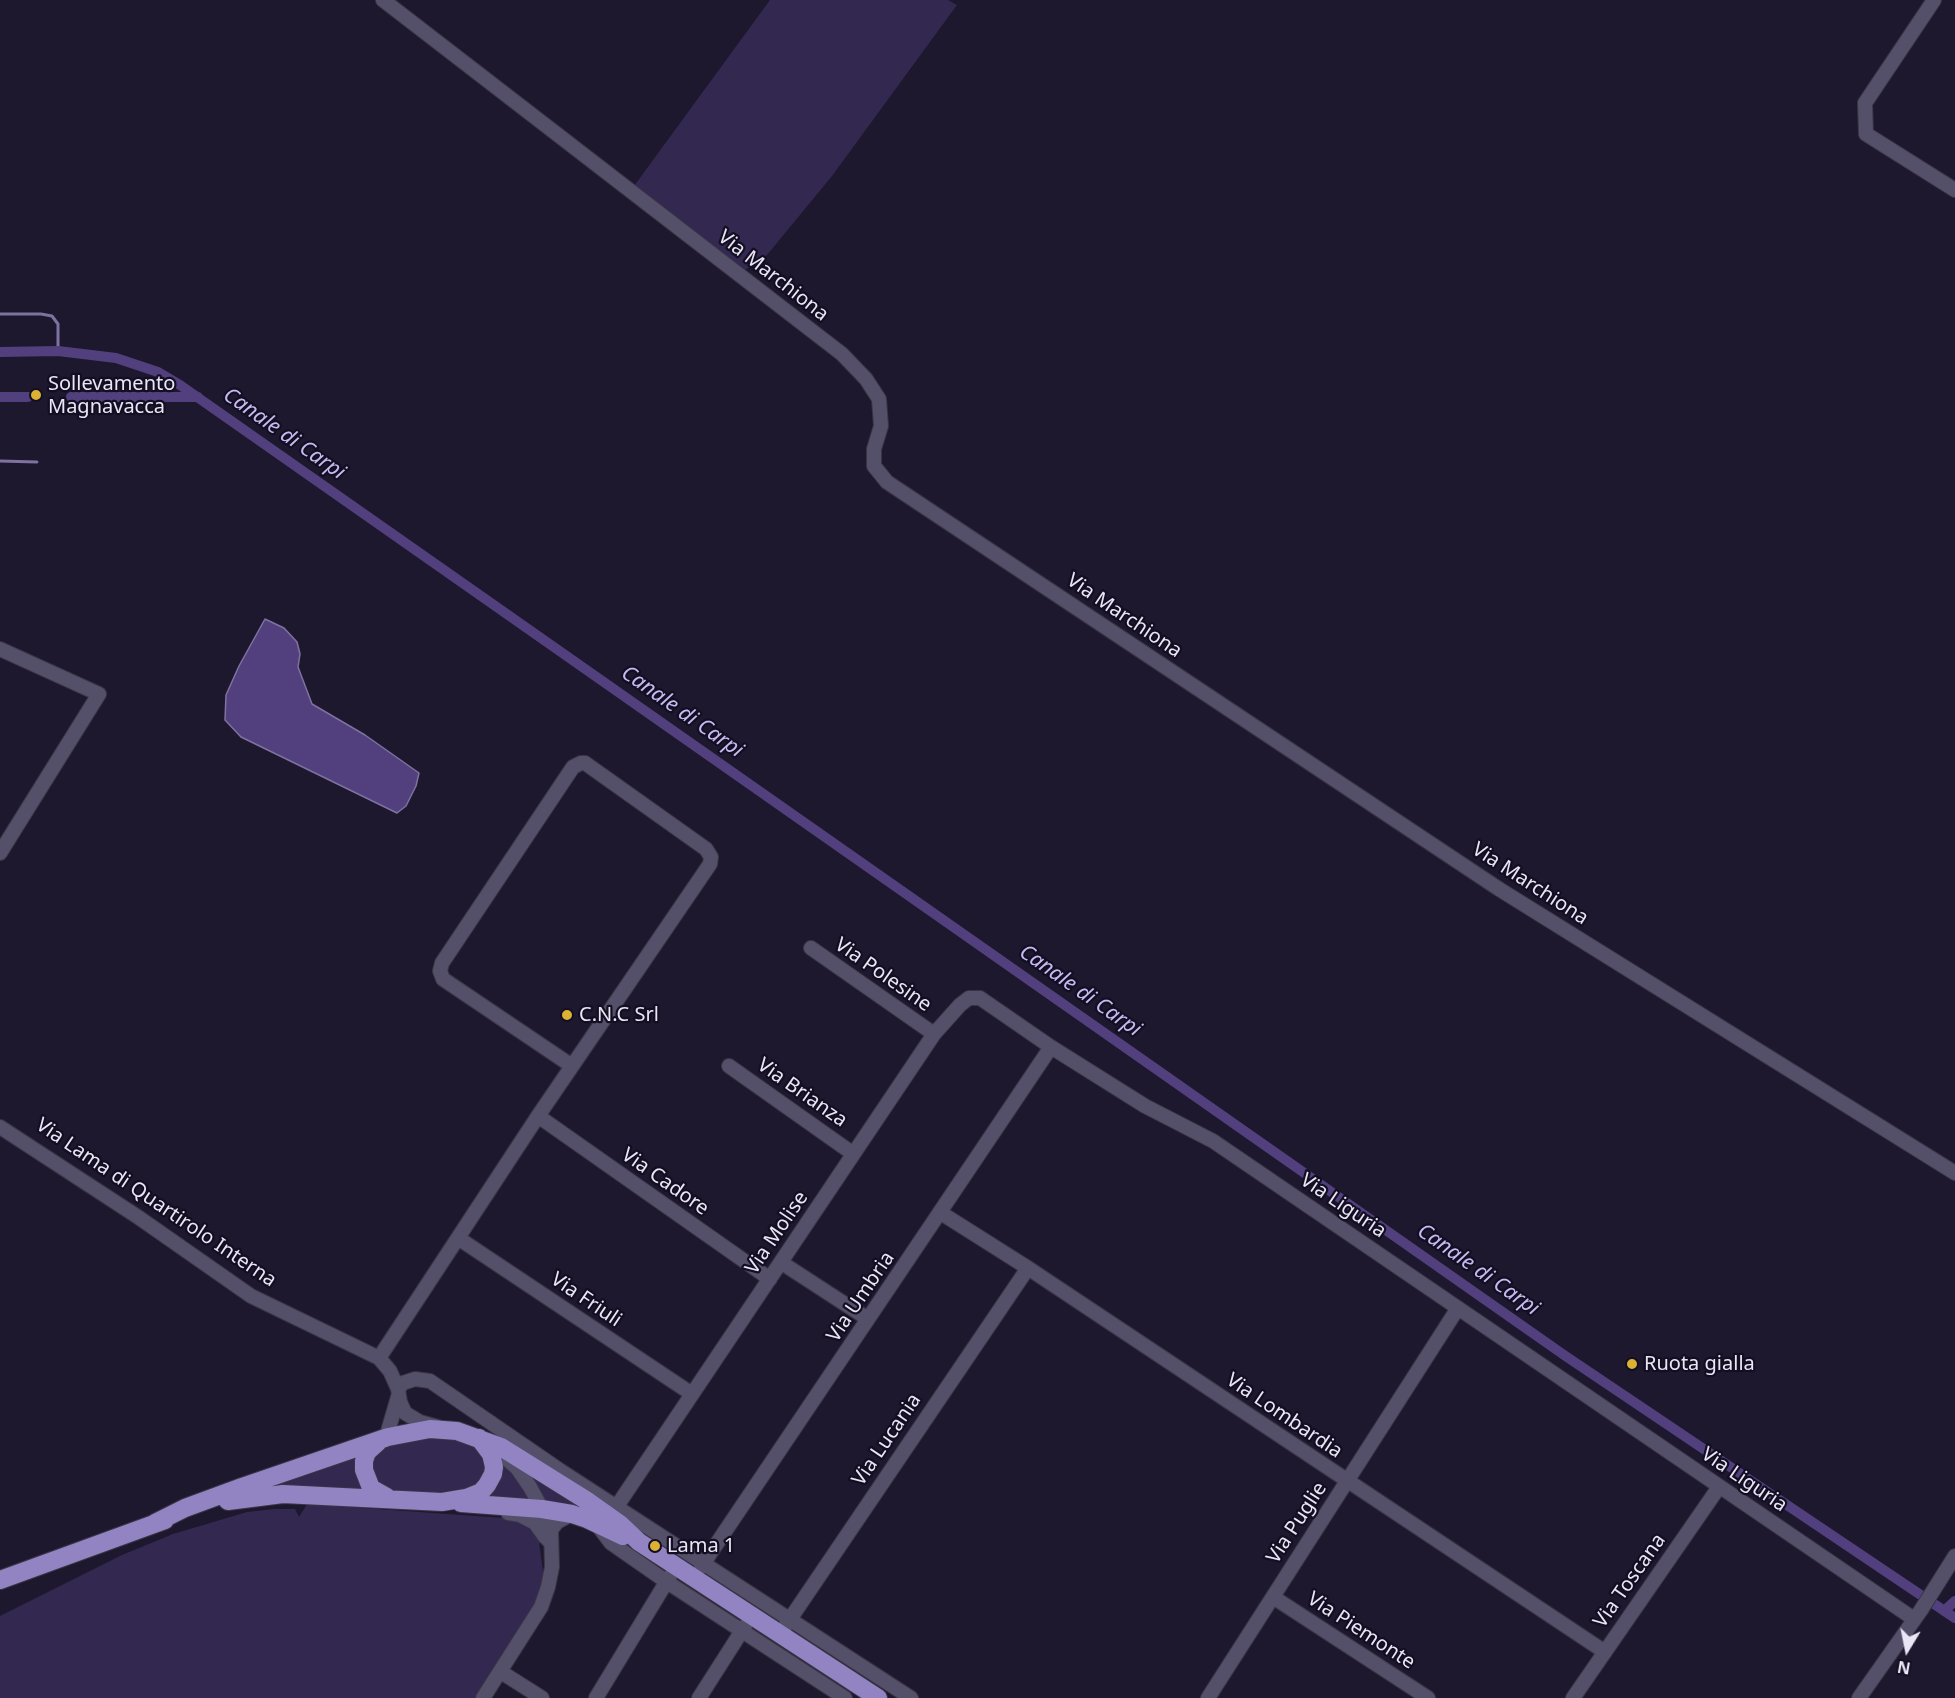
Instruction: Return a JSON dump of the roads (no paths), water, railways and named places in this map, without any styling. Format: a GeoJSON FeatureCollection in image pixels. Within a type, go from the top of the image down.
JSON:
{"type":"FeatureCollection","features":[{"type":"Feature","properties":{"kind":"main road"},"geometry":{"type":"LineString","coordinates":[[155,1524],[185,1508],[384,1439],[418,1430],[449,1430],[477,1437],[501,1447],[590,1502],[621,1524],[671,1575],[746,1624],[784,1628],[840,1691],[878,1698]]}},
{"type":"Feature","properties":{"kind":"main road"},"geometry":{"type":"LineString","coordinates":[[447,1502],[478,1494],[489,1482],[494,1467],[491,1454],[477,1437]]}},
{"type":"Feature","properties":{"kind":"main road"},"geometry":{"type":"LineString","coordinates":[[384,1439],[370,1449],[365,1456],[363,1467],[365,1476],[374,1490],[381,1495],[395,1498]]}},
{"type":"Feature","properties":{"kind":"main road"},"geometry":{"type":"LineString","coordinates":[[0,1580],[216,1503],[283,1494],[395,1498],[542,1509],[572,1514],[639,1542]]}},
{"type":"Feature","properties":{"kind":"street","name":"Via Marchiona"},"geometry":{"type":"LineString","coordinates":[[382,0],[842,354],[866,379],[879,399],[881,426],[874,449],[874,466],[887,482],[1499,889],[1955,1173]]}},
{"type":"Feature","properties":{"kind":"street"},"geometry":{"type":"LineString","coordinates":[[1934,0],[1865,103],[1866,134],[1955,190]]}},
{"type":"Feature","properties":{"kind":"street"},"geometry":{"type":"LineString","coordinates":[[0,649],[99,694],[0,853]]}},
{"type":"Feature","properties":{"kind":"street"},"geometry":{"type":"LineString","coordinates":[[449,1430],[410,1417],[401,1407],[390,1371],[379,1358],[538,1116],[710,864],[711,857],[706,849],[585,763],[573,767],[442,963],[440,971],[443,979],[572,1066]]}},
{"type":"Feature","properties":{"kind":"street","name":"Via Polesine"},"geometry":{"type":"LineString","coordinates":[[811,948],[934,1034]]}},
{"type":"Feature","properties":{"kind":"street","name":"Via Molise"},"geometry":{"type":"LineString","coordinates":[[617,1506],[934,1034],[960,1005],[969,998],[980,998]]}},
{"type":"Feature","properties":{"kind":"street","name":"Via Liguria"},"geometry":{"type":"LineString","coordinates":[[980,998],[1051,1047],[1145,1106],[1213,1141],[1719,1487],[1918,1615]]}},
{"type":"Feature","properties":{"kind":"street","name":"Via Umbria"},"geometry":{"type":"LineString","coordinates":[[703,1565],[1051,1047]]}},
{"type":"Feature","properties":{"kind":"street","name":"Via Brianza"},"geometry":{"type":"LineString","coordinates":[[729,1066],[852,1153]]}},
{"type":"Feature","properties":{"kind":"street","name":"Via Cadore"},"geometry":{"type":"LineString","coordinates":[[538,1116],[770,1279]]}},
{"type":"Feature","properties":{"kind":"street","name":"Via Lama di Quartirolo Interna"},"geometry":{"type":"LineString","coordinates":[[0,1127],[138,1216],[251,1296],[379,1358]]}},
{"type":"Feature","properties":{"kind":"street","name":"Via Lombardia"},"geometry":{"type":"LineString","coordinates":[[941,1213],[1028,1268],[1605,1652]]}},
{"type":"Feature","properties":{"kind":"street","name":"Via Friuli"},"geometry":{"type":"LineString","coordinates":[[458,1238],[692,1394]]}},
{"type":"Feature","properties":{"kind":"street"},"geometry":{"type":"LineString","coordinates":[[782,1263],[868,1320]]}},
{"type":"Feature","properties":{"kind":"street","name":"Via Lucania"},"geometry":{"type":"LineString","coordinates":[[784,1628],[1028,1268]]}},
{"type":"Feature","properties":{"kind":"street","name":"Via Puglie"},"geometry":{"type":"LineString","coordinates":[[1208,1698],[1458,1308]]}},
{"type":"Feature","properties":{"kind":"street"},"geometry":{"type":"LineString","coordinates":[[384,1439],[398,1392],[403,1383],[415,1379],[430,1382],[703,1565],[784,1628],[911,1698]]}},
{"type":"Feature","properties":{"kind":"street"},"geometry":{"type":"LineString","coordinates":[[477,1437],[517,1468],[530,1487],[542,1509],[552,1566],[541,1607],[483,1698]]}},
{"type":"Feature","properties":{"kind":"street","name":"Via Toscana"},"geometry":{"type":"LineString","coordinates":[[1573,1698],[1719,1487]]}},
{"type":"Feature","properties":{"kind":"street"},"geometry":{"type":"LineString","coordinates":[[447,1502],[467,1509],[520,1515],[528,1518],[539,1528],[550,1551]]}},
{"type":"Feature","properties":{"kind":"street"},"geometry":{"type":"LineString","coordinates":[[550,1551],[552,1528],[557,1522],[572,1514]]}},
{"type":"Feature","properties":{"kind":"street"},"geometry":{"type":"LineString","coordinates":[[595,1522],[611,1543],[671,1575],[596,1698]]}},
{"type":"Feature","properties":{"kind":"street"},"geometry":{"type":"LineString","coordinates":[[1859,1698],[1918,1615],[1955,1556]]}},
{"type":"Feature","properties":{"kind":"street","name":"Via Piemonte"},"geometry":{"type":"LineString","coordinates":[[1273,1597],[1428,1698]]}},
{"type":"Feature","properties":{"kind":"street"},"geometry":{"type":"LineString","coordinates":[[699,1698],[746,1624],[840,1691]]}},
{"type":"Feature","properties":{"kind":"street"},"geometry":{"type":"LineString","coordinates":[[501,1672],[542,1698]]}},
{"type":"Feature","properties":{"kind":"waterway"},"geometry":{"type":"LineString","coordinates":[[0,314],[52,316],[58,324],[58,351]]}},
{"type":"Feature","properties":{"kind":"waterway","name":"Canale di Carpi"},"geometry":{"type":"LineString","coordinates":[[0,352],[58,351],[116,358],[158,372],[180,385],[1564,1355],[1955,1618]]}},
{"type":"Feature","properties":{"kind":"waterway","name":"Canale di Carpi"},"geometry":{"type":"LineString","coordinates":[[0,397],[28,397]]}},
{"type":"Feature","properties":{"kind":"waterway","name":"Canale di Carpi"},"geometry":{"type":"LineString","coordinates":[[71,397],[198,397]]}},
{"type":"Feature","properties":{"kind":"waterway"},"geometry":{"type":"LineString","coordinates":[[0,461],[37,462]]}},
{"type":"Feature","properties":{"kind":"waterway","name":"Canale di Carpi"},"geometry":{"type":"LineString","coordinates":[[1944,1611],[1955,1601]]}},
{"type":"Feature","properties":{"kind":"place","name":"Sollevamento Magnavacca"},"geometry":{"type":"Point","coordinates":[36,395]}},
{"type":"Feature","properties":{"kind":"place","name":"C.N.C Srl"},"geometry":{"type":"Point","coordinates":[567,1015]}},
{"type":"Feature","properties":{"kind":"place","name":"Ruota gialla"},"geometry":{"type":"Point","coordinates":[1632,1364]}},
{"type":"Feature","properties":{"kind":"place","name":"Lama 1"},"geometry":{"type":"Point","coordinates":[655,1546]}}]}
